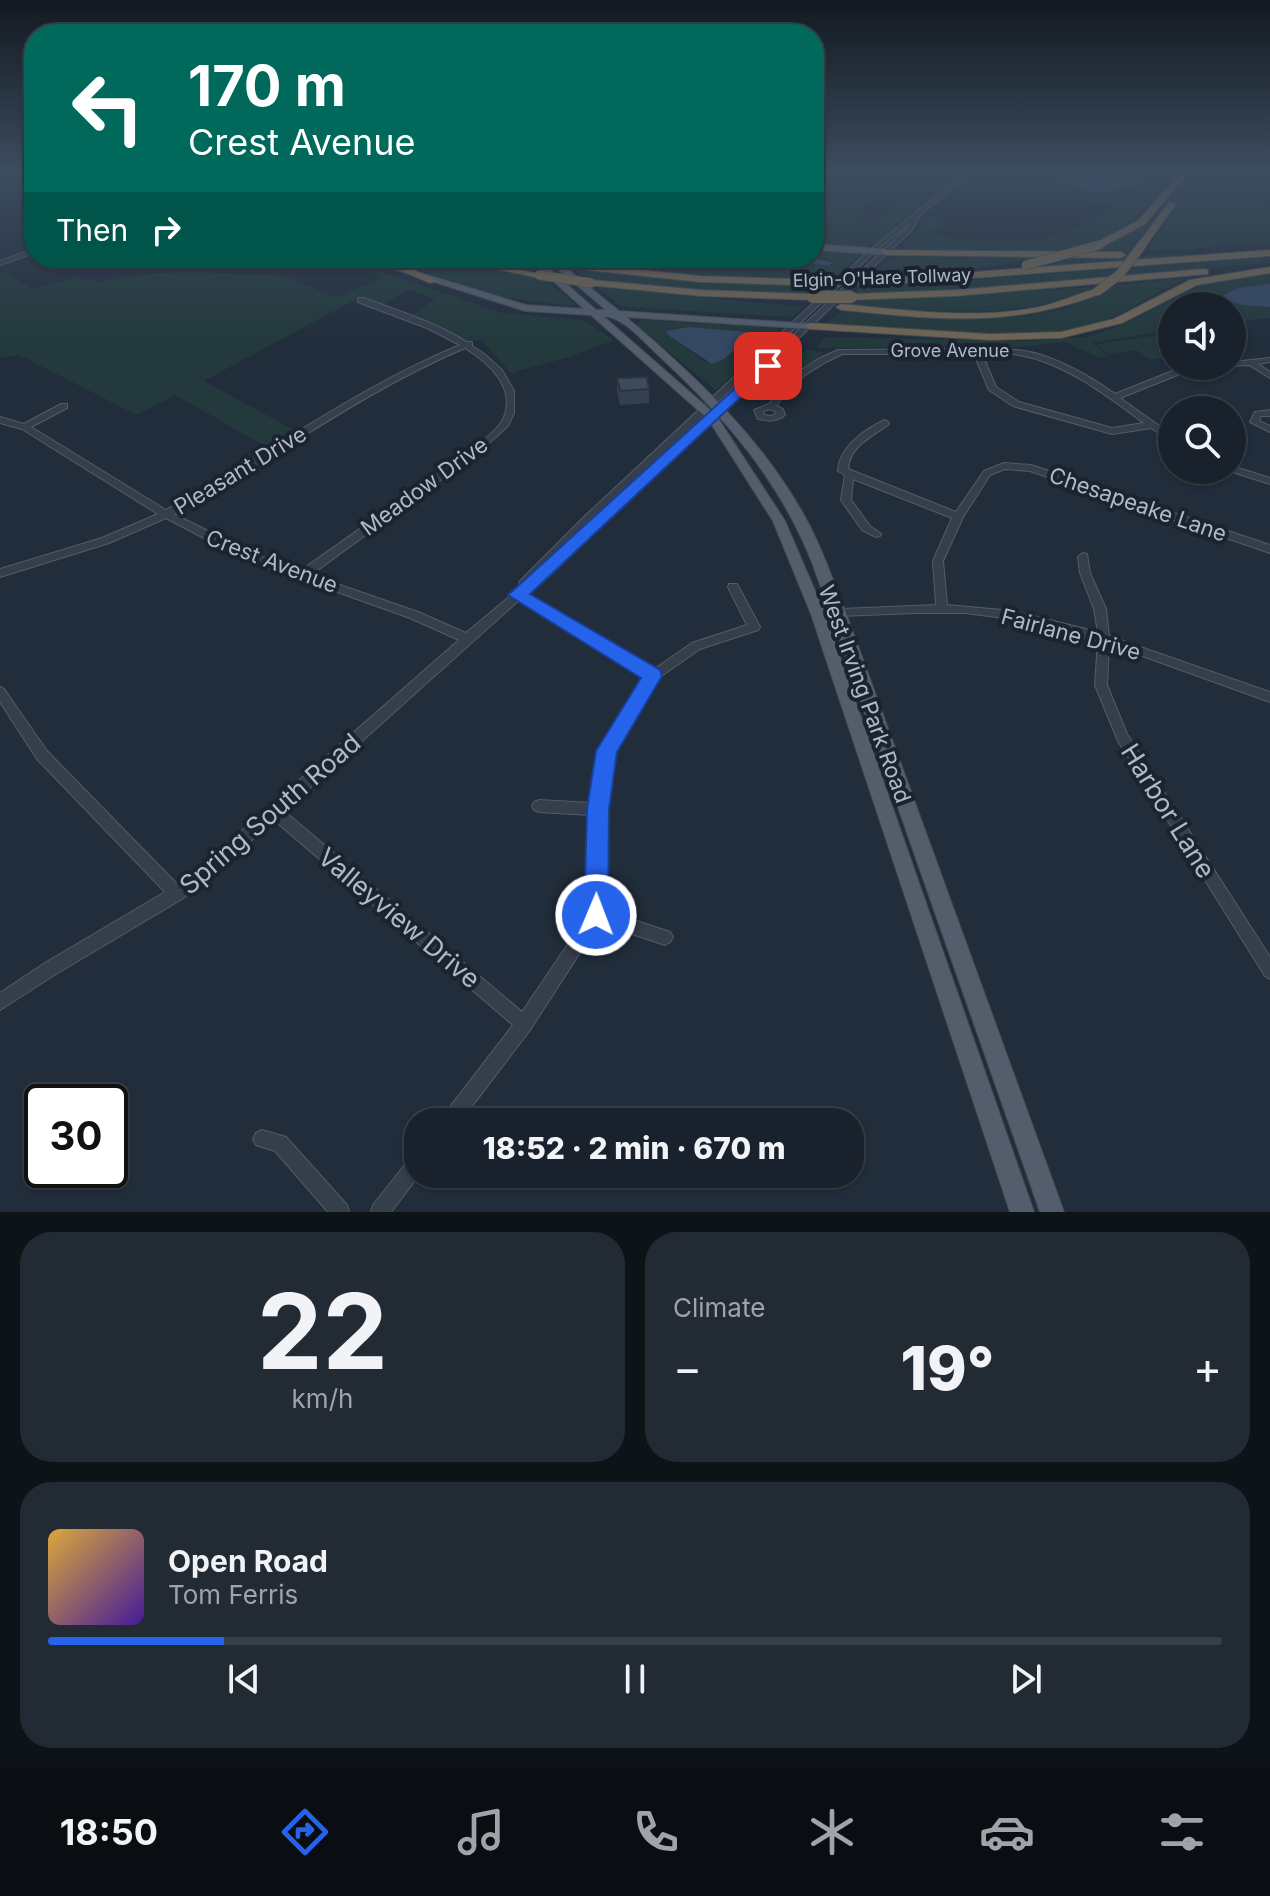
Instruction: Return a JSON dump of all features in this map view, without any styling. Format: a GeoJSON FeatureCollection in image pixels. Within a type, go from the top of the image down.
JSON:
{"type":"FeatureCollection","features":[{"type":"Feature","properties":{"kind":"highway"},"geometry":{"type":"LineString","coordinates":[[868,281],[963,274],[1026,265],[1099,245],[1130,229]]}},
{"type":"Feature","properties":{"kind":"highway"},"geometry":{"type":"LineString","coordinates":[[502,268],[591,283],[810,301],[841,307],[956,316],[1008,314],[1064,305],[1098,291],[1119,275],[1154,229]]}},
{"type":"Feature","properties":{"kind":"highway"},"geometry":{"type":"LineString","coordinates":[[886,252],[1085,255],[1270,250]]}},
{"type":"Feature","properties":{"kind":"highway","name":"Elgin-O'Hare Tollway"},"geometry":{"type":"LineString","coordinates":[[589,268],[668,277],[795,283],[868,281],[1270,250]]}},
{"type":"Feature","properties":{"kind":"highway"},"geometry":{"type":"LineString","coordinates":[[402,268],[434,281]]}},
{"type":"Feature","properties":{"kind":"highway"},"geometry":{"type":"LineString","coordinates":[[810,326],[1012,338],[1061,335],[1110,324],[1194,282],[1270,268]]}},
{"type":"Feature","properties":{"kind":"highway","name":"Elgin-O'Hare Tollway"},"geometry":{"type":"LineString","coordinates":[[810,301],[971,292],[1270,268]]}},
{"type":"Feature","properties":{"kind":"main road"},"geometry":{"type":"LineString","coordinates":[[824,248],[886,252]]}},
{"type":"Feature","properties":{"kind":"main road"},"geometry":{"type":"LineString","coordinates":[[394,268],[516,306],[810,326]]}},
{"type":"Feature","properties":{"kind":"main road","name":"West Irving Park Road"},"geometry":{"type":"LineString","coordinates":[[544,268],[712,408]]}},
{"type":"Feature","properties":{"kind":"main road","name":"West Irving Park Road"},"geometry":{"type":"LineString","coordinates":[[561,268],[615,314],[762,459],[800,518],[828,614],[1022,1212]]}},
{"type":"Feature","properties":{"kind":"main road","name":"West Irving Park Road"},"geometry":{"type":"LineString","coordinates":[[828,614],[1052,1212]]}},
{"type":"Feature","properties":{"kind":"street"},"geometry":{"type":"LineString","coordinates":[[712,408],[872,251],[901,229]]}},
{"type":"Feature","properties":{"kind":"street"},"geometry":{"type":"LineString","coordinates":[[712,408],[810,326],[910,229]]}},
{"type":"Feature","properties":{"kind":"street"},"geometry":{"type":"LineString","coordinates":[[0,263],[24,255]]}},
{"type":"Feature","properties":{"kind":"street"},"geometry":{"type":"LineString","coordinates":[[361,300],[469,344]]}},
{"type":"Feature","properties":{"kind":"street","name":"Pleasant Drive"},"geometry":{"type":"LineString","coordinates":[[0,573],[104,540],[166,514],[422,361],[469,344]]}},
{"type":"Feature","properties":{"kind":"street","name":"Meadow Drive"},"geometry":{"type":"LineString","coordinates":[[303,575],[502,428],[510,411],[508,389],[493,366],[469,344]]}},
{"type":"Feature","properties":{"kind":"street"},"geometry":{"type":"LineString","coordinates":[[977,351],[992,388],[1016,404],[1112,431],[1151,425]]}},
{"type":"Feature","properties":{"kind":"street","name":"Grove Avenue"},"geometry":{"type":"LineString","coordinates":[[772,406],[777,397],[818,360],[841,352],[1018,352],[1050,361],[1115,397],[1158,430]]}},
{"type":"Feature","properties":{"kind":"street"},"geometry":{"type":"LineString","coordinates":[[1246,363],[1270,360]]}},
{"type":"Feature","properties":{"kind":"street"},"geometry":{"type":"LineString","coordinates":[[1251,362],[1270,376]]}},
{"type":"Feature","properties":{"kind":"street"},"geometry":{"type":"LineString","coordinates":[[1115,397],[1158,380]]}},
{"type":"Feature","properties":{"kind":"street"},"geometry":{"type":"LineString","coordinates":[[25,427],[64,406]]}},
{"type":"Feature","properties":{"kind":"street","name":"Spring South Road"},"geometry":{"type":"LineString","coordinates":[[0,1002],[34,977],[177,894],[275,812],[517,595],[539,579],[712,408]]}},
{"type":"Feature","properties":{"kind":"street"},"geometry":{"type":"LineString","coordinates":[[1270,413],[1258,414],[1254,422],[1270,429]]}},
{"type":"Feature","properties":{"kind":"street","name":"Crest Avenue"},"geometry":{"type":"LineString","coordinates":[[0,420],[25,427],[166,514],[249,556],[423,615],[468,639]]}},
{"type":"Feature","properties":{"kind":"street"},"geometry":{"type":"LineString","coordinates":[[885,423],[841,465],[849,476],[958,517],[938,561],[942,608]]}},
{"type":"Feature","properties":{"kind":"street","name":"Chesapeake Lane"},"geometry":{"type":"LineString","coordinates":[[958,517],[987,473],[1004,466],[1031,468],[1270,549]]}},
{"type":"Feature","properties":{"kind":"street"},"geometry":{"type":"LineString","coordinates":[[1246,473],[1270,481]]}},
{"type":"Feature","properties":{"kind":"street"},"geometry":{"type":"LineString","coordinates":[[849,476],[846,500],[860,521],[876,534]]}},
{"type":"Feature","properties":{"kind":"street","name":"Harbor Lane"},"geometry":{"type":"LineString","coordinates":[[1083,557],[1085,573],[1100,609],[1104,638],[1101,685],[1122,737],[1270,971]]}},
{"type":"Feature","properties":{"kind":"street"},"geometry":{"type":"LineString","coordinates":[[460,1108],[524,1024],[596,915],[598,809],[606,751],[653,676],[696,646],[754,627],[733,587]]}},
{"type":"Feature","properties":{"kind":"street"},"geometry":{"type":"LineString","coordinates":[[517,595],[653,676]]}},
{"type":"Feature","properties":{"kind":"street","name":"Fairlane Drive"},"geometry":{"type":"LineString","coordinates":[[828,614],[942,608],[1012,615],[1104,638],[1270,697]]}},
{"type":"Feature","properties":{"kind":"street"},"geometry":{"type":"LineString","coordinates":[[0,692],[42,755],[177,894]]}},
{"type":"Feature","properties":{"kind":"street"},"geometry":{"type":"LineString","coordinates":[[539,806],[598,809]]}},
{"type":"Feature","properties":{"kind":"street","name":"Valleyview Drive"},"geometry":{"type":"LineString","coordinates":[[275,812],[524,1024]]}},
{"type":"Feature","properties":{"kind":"street"},"geometry":{"type":"LineString","coordinates":[[596,915],[665,937]]}},
{"type":"Feature","properties":{"kind":"street"},"geometry":{"type":"LineString","coordinates":[[262,1139],[280,1143],[340,1212]]}},
{"type":"Feature","properties":{"kind":"street"},"geometry":{"type":"LineString","coordinates":[[380,1212],[404,1180]]}},
{"type":"Feature","properties":{"kind":"green space"},"geometry":{"type":"Polygon","coordinates":[[[893,229],[866,247],[824,244],[824,231],[893,229]]]}},
{"type":"Feature","properties":{"kind":"green space"},"geometry":{"type":"Polygon","coordinates":[[[918,229],[936,229],[932,232],[937,236],[986,240],[1029,240],[1070,230],[1119,229],[1086,244],[1062,250],[935,252],[917,251],[902,245],[918,229]]]}},
{"type":"Feature","properties":{"kind":"green space"},"geometry":{"type":"Polygon","coordinates":[[[1136,229],[1147,229],[1131,252],[1085,253],[1126,236],[1136,229]]]}},
{"type":"Feature","properties":{"kind":"green space"},"geometry":{"type":"Polygon","coordinates":[[[1162,229],[1270,229],[1270,247],[1265,244],[1146,251],[1162,229]]]}},
{"type":"Feature","properties":{"kind":"green space"},"geometry":{"type":"Polygon","coordinates":[[[824,252],[861,254],[833,279],[694,275],[626,268],[824,268],[824,265],[832,265],[831,260],[824,259],[824,252]]]}},
{"type":"Feature","properties":{"kind":"green space"},"geometry":{"type":"Polygon","coordinates":[[[1232,253],[1012,270],[1071,257],[1232,253]]]}},
{"type":"Feature","properties":{"kind":"green space"},"geometry":{"type":"Polygon","coordinates":[[[892,257],[1043,258],[962,271],[869,277],[892,257]]]}},
{"type":"Feature","properties":{"kind":"green space"},"geometry":{"type":"Polygon","coordinates":[[[1270,257],[1270,263],[951,290],[853,295],[863,285],[923,284],[1270,257]]]}},
{"type":"Feature","properties":{"kind":"green space"},"geometry":{"type":"Polygon","coordinates":[[[365,268],[501,313],[583,320],[614,340],[566,358],[511,373],[481,340],[467,341],[412,315],[435,299],[408,289],[383,305],[362,296],[204,381],[294,430],[267,447],[175,395],[137,415],[19,355],[0,358],[0,271],[34,289],[75,278],[97,282],[156,273],[284,276],[336,297],[384,278],[365,268]]]}},
{"type":"Feature","properties":{"kind":"green space"},"geometry":{"type":"Polygon","coordinates":[[[413,268],[485,268],[544,279],[578,307],[500,297],[413,268]]]}},
{"type":"Feature","properties":{"kind":"green space"},"geometry":{"type":"Polygon","coordinates":[[[575,269],[683,281],[826,286],[816,295],[709,291],[587,280],[575,269]]]}},
{"type":"Feature","properties":{"kind":"green space"},"geometry":{"type":"Polygon","coordinates":[[[1270,274],[1270,284],[1238,288],[1235,292],[1188,292],[1206,283],[1270,274]]]}},
{"type":"Feature","properties":{"kind":"green space"},"geometry":{"type":"Polygon","coordinates":[[[1198,277],[1158,292],[1107,319],[1061,331],[1028,335],[960,335],[825,323],[843,311],[936,318],[1017,317],[1064,309],[1117,285],[1198,277]]]}},
{"type":"Feature","properties":{"kind":"green space"},"geometry":{"type":"Polygon","coordinates":[[[597,287],[803,307],[792,317],[638,308],[620,306],[597,287]]]}},
{"type":"Feature","properties":{"kind":"green space"},"geometry":{"type":"Polygon","coordinates":[[[1096,287],[1035,306],[1004,310],[972,312],[845,305],[849,301],[1096,287]]]}},
{"type":"Feature","properties":{"kind":"green space"},"geometry":{"type":"Polygon","coordinates":[[[1246,304],[1270,307],[1270,318],[1246,321],[1246,304]]]}},
{"type":"Feature","properties":{"kind":"green space"},"geometry":{"type":"Polygon","coordinates":[[[1158,307],[1158,332],[1092,343],[1108,356],[1099,358],[1065,342],[1022,347],[816,348],[825,337],[1024,341],[1086,337],[1125,324],[1158,307]]]}},
{"type":"Feature","properties":{"kind":"green space"},"geometry":{"type":"Polygon","coordinates":[[[642,320],[773,327],[781,332],[716,390],[635,325],[642,320]],[[689,327],[667,331],[669,336],[704,361],[724,359],[752,335],[689,327]]]}},
{"type":"Feature","properties":{"kind":"green space"},"geometry":{"type":"Polygon","coordinates":[[[1158,335],[1158,359],[1150,359],[1136,350],[1108,354],[1096,344],[1158,335]]]}},
{"type":"Feature","properties":{"kind":"green space"},"geometry":{"type":"Polygon","coordinates":[[[802,352],[823,352],[775,393],[764,389],[802,352]]]}},
{"type":"Feature","properties":{"kind":"water"},"geometry":{"type":"Polygon","coordinates":[[[1270,284],[1270,307],[1246,305],[1246,292],[1230,292],[1238,288],[1270,284]]]}},
{"type":"Feature","properties":{"kind":"water"},"geometry":{"type":"Polygon","coordinates":[[[689,327],[752,335],[724,359],[712,364],[666,331],[689,327]]]}},
{"type":"Feature","properties":{"kind":"building"},"geometry":{"type":"Polygon","coordinates":[[[647,377],[649,389],[620,391],[617,378],[647,377]]]}},
{"type":"Feature","properties":{"kind":"route"},"geometry":{"type":"LineString","coordinates":[[596,915],[598,809],[606,751],[653,676],[517,595],[539,579],[768,366]]}}]}
